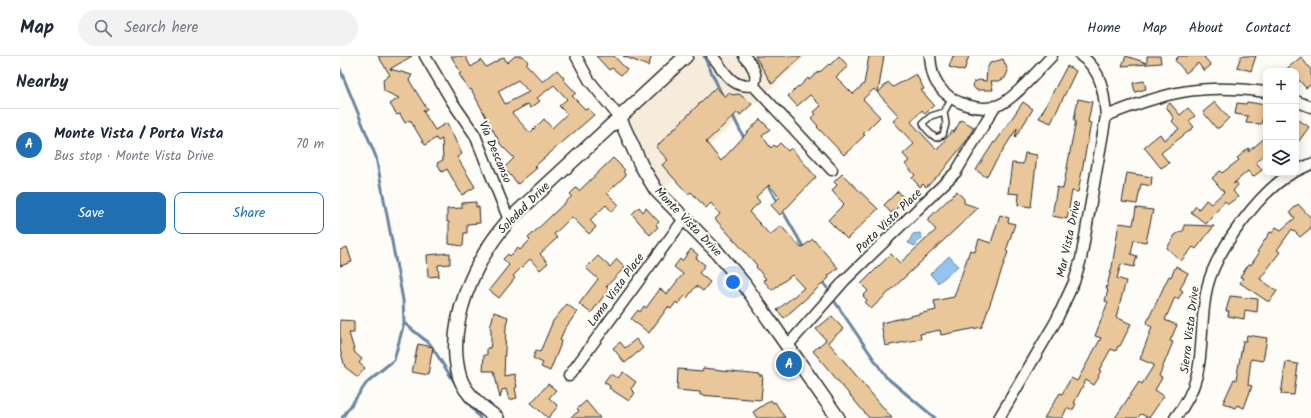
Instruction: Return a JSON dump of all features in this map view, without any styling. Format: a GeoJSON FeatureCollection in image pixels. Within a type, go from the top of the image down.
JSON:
{"type":"FeatureCollection","features":[{"type":"Feature","properties":{"kind":"street","name":"Via Descanso"},"geometry":{"type":"LineString","coordinates":[[425,56],[451,100],[475,135],[510,220]]}},
{"type":"Feature","properties":{"kind":"street"},"geometry":{"type":"LineString","coordinates":[[576,56],[589,80],[619,117]]}},
{"type":"Feature","properties":{"kind":"street","name":"Soledad Drive"},"geometry":{"type":"LineString","coordinates":[[497,418],[472,396],[460,378],[457,357],[457,337],[462,308],[474,272],[488,248],[510,220],[686,56]]}},
{"type":"Feature","properties":{"kind":"street"},"geometry":{"type":"LineString","coordinates":[[712,56],[726,76],[737,84],[743,86],[753,86],[832,170]]}},
{"type":"Feature","properties":{"kind":"street"},"geometry":{"type":"LineString","coordinates":[[720,67],[721,56]]}},
{"type":"Feature","properties":{"kind":"street"},"geometry":{"type":"LineString","coordinates":[[744,56],[755,74],[756,80],[753,86]]}},
{"type":"Feature","properties":{"kind":"street"},"geometry":{"type":"LineString","coordinates":[[930,56],[931,69],[937,84],[952,98],[972,106],[995,106],[1011,98],[1052,56]]}},
{"type":"Feature","properties":{"kind":"street","name":"Mar Vista Drive"},"geometry":{"type":"LineString","coordinates":[[999,418],[1056,321],[1074,282],[1080,259],[1106,116],[1105,99],[1099,76],[1093,66],[1081,56]]}},
{"type":"Feature","properties":{"kind":"street"},"geometry":{"type":"LineString","coordinates":[[1106,116],[1148,100],[1194,89],[1224,88],[1263,92]]}},
{"type":"Feature","properties":{"kind":"street"},"geometry":{"type":"LineString","coordinates":[[1299,102],[1311,107]]}},
{"type":"Feature","properties":{"kind":"street","name":"Porta Vista Place"},"geometry":{"type":"LineString","coordinates":[[788,345],[845,280],[956,172],[995,106]]}},
{"type":"Feature","properties":{"kind":"street","name":"Monte Vista Drive"},"geometry":{"type":"LineString","coordinates":[[619,117],[648,178],[662,196],[730,266],[788,345],[838,418]]}},
{"type":"Feature","properties":{"kind":"street"},"geometry":{"type":"LineString","coordinates":[[1299,170],[1311,164]]}},
{"type":"Feature","properties":{"kind":"street","name":"Sierra Vista Drive"},"geometry":{"type":"LineString","coordinates":[[1175,418],[1192,394],[1200,367],[1205,301],[1211,276],[1245,217],[1264,195],[1288,176]]}},
{"type":"Feature","properties":{"kind":"street","name":"Loma Vista Place"},"geometry":{"type":"LineString","coordinates":[[569,376],[684,219]]}},
{"type":"Feature","properties":{"kind":"lane"},"geometry":{"type":"LineString","coordinates":[[944,112],[931,116],[924,123],[924,127],[936,138],[943,135],[945,129],[944,112],[952,98]]}},
{"type":"Feature","properties":{"kind":"shaded area"},"geometry":{"type":"Polygon","coordinates":[[[685,56],[806,56],[663,189],[652,175],[623,110],[685,56]]]}},
{"type":"Feature","properties":{"kind":"water"},"geometry":{"type":"Polygon","coordinates":[[[920,233],[922,239],[918,241],[915,246],[908,243],[913,234],[920,233]]]}},
{"type":"Feature","properties":{"kind":"water"},"geometry":{"type":"Polygon","coordinates":[[[949,256],[958,266],[938,283],[930,274],[949,256]]]}},
{"type":"Feature","properties":{"kind":"building"},"geometry":{"type":"Polygon","coordinates":[[[378,56],[412,56],[390,69],[412,75],[409,80],[427,109],[423,111],[435,130],[447,123],[462,154],[457,157],[475,187],[462,195],[447,169],[442,172],[437,163],[443,160],[442,139],[438,141],[436,138],[425,145],[410,120],[405,123],[400,114],[397,115],[390,104],[399,98],[384,91],[383,79],[390,75],[378,56]]]}},
{"type":"Feature","properties":{"kind":"building"},"geometry":{"type":"Polygon","coordinates":[[[451,56],[465,56],[471,67],[481,60],[486,67],[504,57],[507,63],[515,56],[523,56],[528,62],[526,64],[543,82],[557,70],[576,93],[572,96],[586,110],[588,108],[594,115],[535,166],[537,168],[518,184],[504,168],[514,158],[501,145],[471,89],[469,90],[459,74],[461,73],[451,56]],[[518,80],[498,91],[505,104],[529,92],[518,80]],[[554,85],[537,98],[540,101],[531,108],[528,104],[512,113],[530,133],[544,119],[552,128],[567,114],[559,106],[567,99],[554,85]]]}},
{"type":"Feature","properties":{"kind":"building"},"geometry":{"type":"Polygon","coordinates":[[[596,56],[614,56],[627,70],[621,75],[612,68],[609,70],[596,56]]]}},
{"type":"Feature","properties":{"kind":"building"},"geometry":{"type":"Polygon","coordinates":[[[623,56],[652,56],[648,66],[623,56]]]}},
{"type":"Feature","properties":{"kind":"building"},"geometry":{"type":"Polygon","coordinates":[[[755,56],[802,56],[772,84],[755,56]]]}},
{"type":"Feature","properties":{"kind":"building"},"geometry":{"type":"Polygon","coordinates":[[[839,56],[848,66],[836,77],[853,94],[864,84],[869,56],[884,56],[878,93],[888,82],[893,87],[916,74],[924,89],[921,90],[934,105],[925,114],[922,110],[911,122],[937,150],[952,131],[954,132],[961,120],[974,127],[967,140],[940,174],[926,187],[923,184],[920,187],[912,178],[915,175],[905,164],[909,161],[903,154],[914,144],[893,121],[899,116],[874,89],[863,99],[880,117],[863,134],[865,135],[844,155],[817,127],[818,126],[811,118],[816,114],[814,112],[821,106],[810,95],[797,106],[788,96],[808,78],[809,80],[819,71],[820,72],[829,64],[830,65],[839,56]]]}},
{"type":"Feature","properties":{"kind":"building"},"geometry":{"type":"Polygon","coordinates":[[[953,56],[969,56],[964,71],[949,67],[953,56]]]}},
{"type":"Feature","properties":{"kind":"building"},"geometry":{"type":"Polygon","coordinates":[[[1126,56],[1147,63],[1147,56],[1160,56],[1161,63],[1122,66],[1126,56]]]}},
{"type":"Feature","properties":{"kind":"building"},"geometry":{"type":"Polygon","coordinates":[[[1179,56],[1206,56],[1204,57],[1211,65],[1204,71],[1198,63],[1186,73],[1175,60],[1179,56]]]}},
{"type":"Feature","properties":{"kind":"building"},"geometry":{"type":"Polygon","coordinates":[[[1241,56],[1256,56],[1251,71],[1237,67],[1241,56]]]}},
{"type":"Feature","properties":{"kind":"building"},"geometry":{"type":"Polygon","coordinates":[[[1301,57],[1311,70],[1311,84],[1306,88],[1299,80],[1299,68],[1288,68],[1301,57]]]}},
{"type":"Feature","properties":{"kind":"building"},"geometry":{"type":"Polygon","coordinates":[[[1003,59],[1008,71],[1005,78],[999,81],[991,81],[993,90],[976,90],[973,86],[974,82],[979,80],[986,81],[987,69],[990,63],[1003,59]]]}},
{"type":"Feature","properties":{"kind":"building"},"geometry":{"type":"Polygon","coordinates":[[[1067,66],[1076,71],[1051,123],[1039,118],[1067,66]]]}},
{"type":"Feature","properties":{"kind":"building"},"geometry":{"type":"Polygon","coordinates":[[[1144,81],[1146,89],[1135,92],[1133,83],[1144,81]]]}},
{"type":"Feature","properties":{"kind":"building"},"geometry":{"type":"Polygon","coordinates":[[[716,87],[725,97],[729,92],[732,95],[739,94],[752,104],[740,115],[738,112],[706,142],[721,161],[760,119],[770,129],[762,136],[771,148],[774,145],[776,147],[780,143],[788,151],[791,148],[816,177],[780,215],[771,205],[780,197],[769,185],[756,197],[760,202],[749,212],[770,235],[781,226],[801,248],[813,239],[838,268],[828,276],[829,278],[784,318],[777,310],[804,288],[792,275],[772,290],[763,280],[766,279],[756,267],[757,266],[755,263],[715,219],[720,214],[711,203],[706,208],[691,192],[688,194],[662,165],[668,160],[656,147],[716,87]]]}},
{"type":"Feature","properties":{"kind":"building"},"geometry":{"type":"Polygon","coordinates":[[[1078,99],[1092,102],[1088,122],[1091,123],[1078,192],[1072,191],[1067,219],[1052,216],[1057,187],[1063,189],[1076,120],[1074,120],[1078,99]]]}},
{"type":"Feature","properties":{"kind":"building"},"geometry":{"type":"Polygon","coordinates":[[[1023,102],[1033,109],[1015,138],[1017,128],[986,177],[976,170],[1023,102]]]}},
{"type":"Feature","properties":{"kind":"building"},"geometry":{"type":"Polygon","coordinates":[[[1215,102],[1229,118],[1219,128],[1216,128],[1203,112],[1215,102]]]}},
{"type":"Feature","properties":{"kind":"building"},"geometry":{"type":"Polygon","coordinates":[[[1247,102],[1263,105],[1261,124],[1246,123],[1248,116],[1235,114],[1237,103],[1246,104],[1247,102]]]}},
{"type":"Feature","properties":{"kind":"building"},"geometry":{"type":"Polygon","coordinates":[[[1170,103],[1180,115],[1188,108],[1195,116],[1189,121],[1194,127],[1161,153],[1169,163],[1161,168],[1144,147],[1160,134],[1164,140],[1179,129],[1172,121],[1174,119],[1166,106],[1170,103]]]}},
{"type":"Feature","properties":{"kind":"building"},"geometry":{"type":"Polygon","coordinates":[[[1299,120],[1309,127],[1299,141],[1299,120]]]}},
{"type":"Feature","properties":{"kind":"building"},"geometry":{"type":"Polygon","coordinates":[[[1263,140],[1263,156],[1256,162],[1262,170],[1253,177],[1248,171],[1233,184],[1236,182],[1238,185],[1233,191],[1238,197],[1228,204],[1225,201],[1206,224],[1191,212],[1196,206],[1199,209],[1206,200],[1211,204],[1224,192],[1212,178],[1220,171],[1222,173],[1239,160],[1237,158],[1249,148],[1248,152],[1263,140]]]}},
{"type":"Feature","properties":{"kind":"building"},"geometry":{"type":"Polygon","coordinates":[[[1025,153],[1037,155],[1031,207],[1018,205],[1019,194],[1008,193],[1012,163],[1023,164],[1025,153]]]}},
{"type":"Feature","properties":{"kind":"building"},"geometry":{"type":"Polygon","coordinates":[[[613,158],[625,170],[623,172],[626,175],[607,193],[619,205],[612,212],[606,205],[590,220],[596,227],[589,234],[572,217],[554,234],[557,238],[540,254],[548,263],[540,270],[530,259],[513,276],[515,278],[499,298],[489,290],[509,265],[503,259],[508,254],[510,256],[518,248],[520,250],[530,240],[528,238],[572,196],[570,194],[576,188],[579,191],[613,158]]]}},
{"type":"Feature","properties":{"kind":"building"},"geometry":{"type":"Polygon","coordinates":[[[1127,173],[1152,177],[1151,186],[1141,184],[1137,204],[1122,202],[1127,173]]]}},
{"type":"Feature","properties":{"kind":"building"},"geometry":{"type":"Polygon","coordinates":[[[842,174],[878,209],[847,239],[828,220],[844,204],[832,191],[837,185],[834,182],[842,174]]]}},
{"type":"Feature","properties":{"kind":"building"},"geometry":{"type":"Polygon","coordinates":[[[898,191],[906,201],[891,213],[884,205],[898,191]]]}},
{"type":"Feature","properties":{"kind":"building"},"geometry":{"type":"Polygon","coordinates":[[[957,191],[964,199],[964,203],[978,208],[871,309],[865,303],[867,300],[863,296],[868,291],[861,284],[891,254],[900,263],[936,230],[927,220],[957,191]]]}},
{"type":"Feature","properties":{"kind":"building"},"geometry":{"type":"Polygon","coordinates":[[[476,202],[476,207],[479,207],[480,223],[467,224],[467,233],[464,233],[463,246],[449,244],[449,222],[447,222],[447,209],[462,208],[462,203],[476,202]]]}},
{"type":"Feature","properties":{"kind":"building"},"geometry":{"type":"Polygon","coordinates":[[[1298,204],[1311,218],[1311,228],[1300,237],[1292,229],[1277,250],[1280,252],[1260,279],[1277,291],[1270,301],[1267,301],[1240,283],[1243,278],[1240,277],[1259,253],[1257,252],[1270,232],[1272,233],[1276,227],[1281,230],[1295,218],[1290,212],[1298,204]]]}},
{"type":"Feature","properties":{"kind":"building"},"geometry":{"type":"Polygon","coordinates":[[[639,207],[643,212],[646,208],[659,222],[656,225],[658,227],[650,235],[632,214],[639,207]]]}},
{"type":"Feature","properties":{"kind":"building"},"geometry":{"type":"Polygon","coordinates":[[[1136,208],[1153,210],[1146,242],[1134,240],[1131,254],[1137,256],[1134,267],[1121,264],[1117,278],[1126,281],[1116,317],[1131,324],[1116,351],[1111,349],[1099,370],[1101,371],[1098,376],[1099,377],[1094,385],[1086,380],[1074,403],[1076,404],[1072,411],[1067,408],[1062,418],[1044,418],[1060,393],[1062,394],[1071,378],[1077,381],[1101,338],[1095,336],[1108,302],[1105,301],[1108,290],[1106,289],[1112,267],[1119,223],[1133,225],[1136,208]]]}},
{"type":"Feature","properties":{"kind":"building"},"geometry":{"type":"Polygon","coordinates":[[[1000,215],[1009,218],[1008,222],[1015,224],[1006,251],[1008,252],[982,327],[941,335],[940,330],[920,334],[921,339],[885,346],[881,323],[936,310],[934,301],[954,297],[970,250],[975,252],[979,239],[991,243],[1000,215]]]}},
{"type":"Feature","properties":{"kind":"building"},"geometry":{"type":"Polygon","coordinates":[[[1184,225],[1214,226],[1196,249],[1193,247],[1181,261],[1167,248],[1175,235],[1184,230],[1184,225]]]}},
{"type":"Feature","properties":{"kind":"building"},"geometry":{"type":"Polygon","coordinates":[[[347,247],[352,262],[340,266],[340,250],[347,247]]]}},
{"type":"Feature","properties":{"kind":"building"},"geometry":{"type":"Polygon","coordinates":[[[691,249],[698,255],[696,258],[705,265],[699,273],[710,282],[703,291],[696,286],[687,298],[685,296],[678,304],[676,302],[671,309],[668,307],[649,333],[631,319],[638,310],[640,312],[644,306],[646,308],[660,289],[667,294],[683,274],[674,267],[680,259],[682,261],[691,249]]]}},
{"type":"Feature","properties":{"kind":"building"},"geometry":{"type":"Polygon","coordinates":[[[450,253],[450,264],[438,265],[439,276],[428,277],[427,255],[450,253]]]}},
{"type":"Feature","properties":{"kind":"building"},"geometry":{"type":"Polygon","coordinates":[[[598,256],[610,267],[617,259],[625,267],[606,287],[609,289],[591,313],[579,304],[598,279],[586,268],[598,256]]]}},
{"type":"Feature","properties":{"kind":"building"},"geometry":{"type":"Polygon","coordinates":[[[1176,266],[1188,273],[1180,289],[1183,291],[1178,299],[1175,297],[1165,320],[1177,325],[1170,341],[1173,342],[1159,376],[1162,378],[1155,390],[1164,396],[1149,418],[1141,414],[1137,418],[1115,418],[1139,382],[1142,384],[1154,365],[1140,359],[1152,327],[1146,324],[1169,276],[1171,277],[1176,266]]]}},
{"type":"Feature","properties":{"kind":"building"},"geometry":{"type":"Polygon","coordinates":[[[1230,296],[1258,299],[1257,312],[1245,310],[1244,319],[1228,316],[1229,311],[1226,311],[1230,296]]]}},
{"type":"Feature","properties":{"kind":"building"},"geometry":{"type":"Polygon","coordinates":[[[567,304],[577,312],[564,330],[560,340],[560,346],[550,371],[541,367],[543,363],[533,358],[536,350],[540,352],[553,321],[567,304]]]}},
{"type":"Feature","properties":{"kind":"building"},"geometry":{"type":"Polygon","coordinates":[[[494,312],[508,317],[506,326],[504,376],[514,374],[517,387],[515,388],[517,398],[509,400],[506,389],[502,390],[500,398],[494,371],[483,371],[484,355],[487,355],[487,348],[490,348],[490,328],[494,312]]]}},
{"type":"Feature","properties":{"kind":"building"},"geometry":{"type":"Polygon","coordinates":[[[832,316],[843,329],[828,342],[892,418],[869,418],[813,351],[826,340],[816,329],[832,316]]]}},
{"type":"Feature","properties":{"kind":"building"},"geometry":{"type":"Polygon","coordinates":[[[340,320],[354,321],[354,333],[349,333],[355,353],[362,359],[359,363],[365,368],[358,377],[345,367],[340,349],[340,320]]]}},
{"type":"Feature","properties":{"kind":"building"},"geometry":{"type":"Polygon","coordinates":[[[1247,335],[1267,338],[1263,361],[1251,359],[1248,385],[1252,386],[1244,408],[1237,405],[1235,408],[1223,403],[1234,379],[1236,380],[1243,341],[1246,341],[1247,335]]]}},
{"type":"Feature","properties":{"kind":"building"},"geometry":{"type":"Polygon","coordinates":[[[636,339],[643,348],[625,363],[613,348],[620,342],[625,348],[636,339]]]}},
{"type":"Feature","properties":{"kind":"building"},"geometry":{"type":"Polygon","coordinates":[[[418,344],[433,347],[428,375],[412,372],[418,344]]]}},
{"type":"Feature","properties":{"kind":"building"},"geometry":{"type":"Polygon","coordinates":[[[1286,362],[1298,364],[1294,395],[1281,394],[1286,362]]]}},
{"type":"Feature","properties":{"kind":"building"},"geometry":{"type":"Polygon","coordinates":[[[703,368],[760,374],[759,376],[763,376],[761,400],[700,395],[700,392],[677,390],[678,369],[702,371],[703,368]]]}},
{"type":"Feature","properties":{"kind":"building"},"geometry":{"type":"Polygon","coordinates":[[[623,372],[636,382],[631,389],[635,393],[629,401],[609,388],[610,386],[604,382],[610,374],[618,378],[623,372]]]}},
{"type":"Feature","properties":{"kind":"building"},"geometry":{"type":"Polygon","coordinates":[[[548,384],[556,390],[549,398],[558,406],[548,418],[531,403],[548,384]]]}},
{"type":"Feature","properties":{"kind":"building"},"geometry":{"type":"Polygon","coordinates":[[[771,400],[773,403],[775,402],[785,418],[757,418],[753,412],[771,400]]]}},
{"type":"Feature","properties":{"kind":"building"},"geometry":{"type":"Polygon","coordinates":[[[586,401],[600,418],[570,418],[579,411],[577,409],[586,401]]]}},
{"type":"Feature","properties":{"kind":"waterway"},"geometry":{"type":"LineString","coordinates":[[704,56],[722,95]]}},
{"type":"Feature","properties":{"kind":"waterway"},"geometry":{"type":"LineString","coordinates":[[340,69],[376,157],[403,300],[404,323],[394,360],[368,381],[342,418]]}},
{"type":"Feature","properties":{"kind":"waterway"},"geometry":{"type":"LineString","coordinates":[[732,114],[745,140]]}},
{"type":"Feature","properties":{"kind":"waterway"},"geometry":{"type":"LineString","coordinates":[[767,184],[778,203]]}},
{"type":"Feature","properties":{"kind":"waterway"},"geometry":{"type":"LineString","coordinates":[[782,210],[805,250]]}},
{"type":"Feature","properties":{"kind":"waterway"},"geometry":{"type":"LineString","coordinates":[[821,279],[827,288]]}},
{"type":"Feature","properties":{"kind":"waterway"},"geometry":{"type":"LineString","coordinates":[[835,302],[886,377],[935,418]]}},
{"type":"Feature","properties":{"kind":"waterway"},"geometry":{"type":"LineString","coordinates":[[404,323],[430,344],[457,386]]}},
{"type":"Feature","properties":{"kind":"waterway"},"geometry":{"type":"LineString","coordinates":[[464,397],[480,418]]}},
{"type":"Feature","properties":{"kind":"place","name":"Monte Vista / Porta Vista"},"geometry":{"type":"Point","coordinates":[789,364]}}]}
